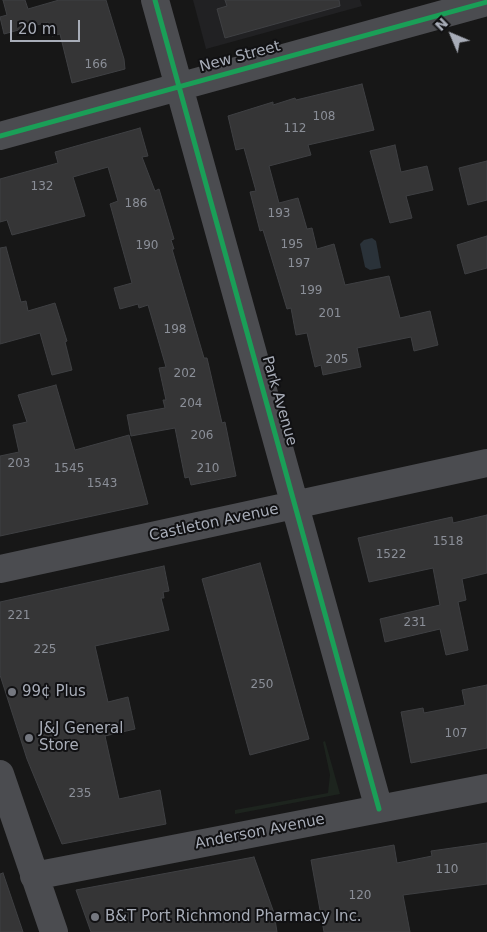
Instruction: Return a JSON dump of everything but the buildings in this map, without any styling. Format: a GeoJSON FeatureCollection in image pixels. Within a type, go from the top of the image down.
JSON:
{"type":"FeatureCollection","features":[{"type":"Feature","properties":{"kind":"street","name":"Park Avenue"},"geometry":{"type":"LineString","coordinates":[[155,0],[379,808]]}},
{"type":"Feature","properties":{"kind":"street","name":"New Street"},"geometry":{"type":"LineString","coordinates":[[0,136],[487,2]]}},
{"type":"Feature","properties":{"kind":"street","name":"Castleton Avenue"},"geometry":{"type":"LineString","coordinates":[[0,569],[487,463]]}},
{"type":"Feature","properties":{"kind":"street"},"geometry":{"type":"LineString","coordinates":[[0,774],[54,932]]}},
{"type":"Feature","properties":{"kind":"street","name":"Anderson Avenue"},"geometry":{"type":"LineString","coordinates":[[34,876],[487,788]]}},
{"type":"Feature","properties":{"kind":"shaded area"},"geometry":{"type":"Polygon","coordinates":[[[193,0],[360,0],[362,6],[206,49],[193,0]]]}},
{"type":"Feature","properties":{"kind":"shaded area"},"geometry":{"type":"Polygon","coordinates":[[[372,238],[376,241],[381,268],[370,270],[365,267],[360,244],[364,240],[372,238]]]}},
{"type":"Feature","properties":{"kind":"shaded area"},"geometry":{"type":"Polygon","coordinates":[[[325,741],[340,794],[235,814],[235,810],[328,793],[330,775],[323,742],[325,741]]]}},
{"type":"Feature","properties":{"kind":"cycle path"},"geometry":{"type":"LineString","coordinates":[[155,0],[379,809]]}},
{"type":"Feature","properties":{"kind":"cycle path"},"geometry":{"type":"LineString","coordinates":[[0,136],[487,2]]}},
{"type":"Feature","properties":{"kind":"place","name":"99¢ Plus"},"geometry":{"type":"Point","coordinates":[12,692]}},
{"type":"Feature","properties":{"kind":"place","name":"J&J General Store"},"geometry":{"type":"Point","coordinates":[29,738]}},
{"type":"Feature","properties":{"kind":"place","name":"B&T Port Richmond Pharmacy Inc."},"geometry":{"type":"Point","coordinates":[95,917]}}]}
